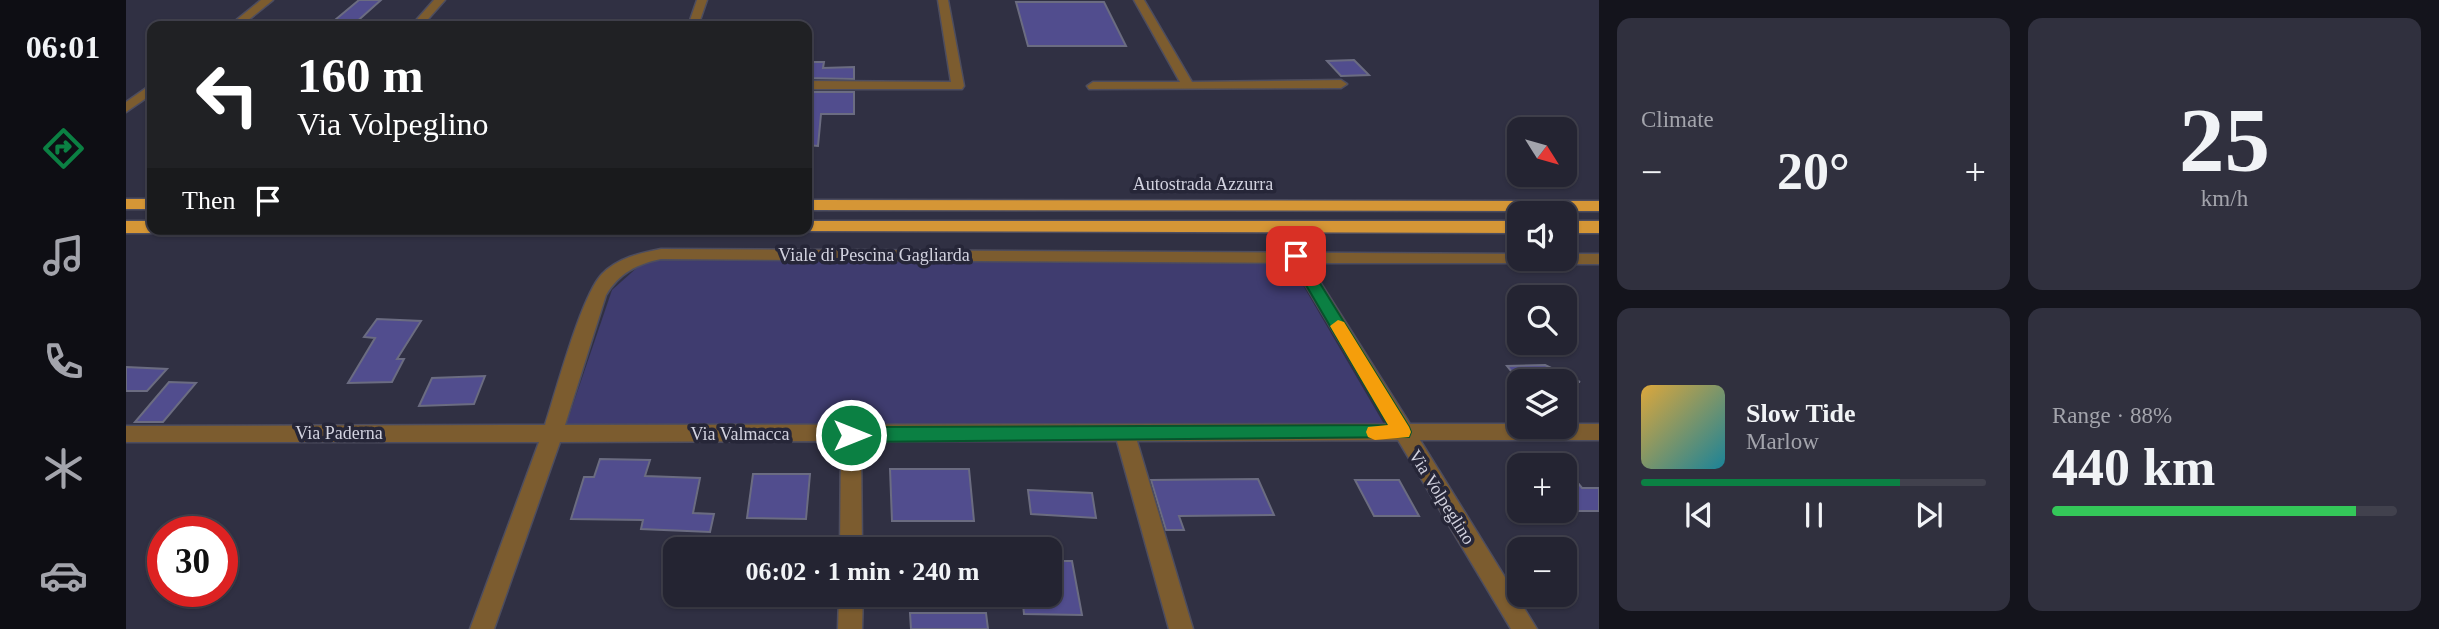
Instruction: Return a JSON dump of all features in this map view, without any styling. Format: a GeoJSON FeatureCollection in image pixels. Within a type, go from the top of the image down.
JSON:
{"type":"FeatureCollection","features":[{"type":"Feature","properties":{"kind":"highway"},"geometry":{"type":"LineString","coordinates":[[126,204],[147,204]]}},
{"type":"Feature","properties":{"kind":"highway","name":"Autostrada Azzurra"},"geometry":{"type":"LineString","coordinates":[[812,205],[1599,206]]}},
{"type":"Feature","properties":{"kind":"highway"},"geometry":{"type":"LineString","coordinates":[[126,227],[147,227]]}},
{"type":"Feature","properties":{"kind":"highway"},"geometry":{"type":"LineString","coordinates":[[812,227],[1507,227]]}},
{"type":"Feature","properties":{"kind":"highway"},"geometry":{"type":"LineString","coordinates":[[1577,227],[1599,227]]}},
{"type":"Feature","properties":{"kind":"street"},"geometry":{"type":"LineString","coordinates":[[241,21],[268,0]]}},
{"type":"Feature","properties":{"kind":"street"},"geometry":{"type":"LineString","coordinates":[[421,21],[440,0]]}},
{"type":"Feature","properties":{"kind":"street"},"geometry":{"type":"LineString","coordinates":[[695,21],[702,0]]}},
{"type":"Feature","properties":{"kind":"street"},"geometry":{"type":"LineString","coordinates":[[812,85],[958,86],[943,0]]}},
{"type":"Feature","properties":{"kind":"street"},"geometry":{"type":"LineString","coordinates":[[1139,0],[1188,85]]}},
{"type":"Feature","properties":{"kind":"street"},"geometry":{"type":"LineString","coordinates":[[1093,86],[1341,84]]}},
{"type":"Feature","properties":{"kind":"street"},"geometry":{"type":"LineString","coordinates":[[126,108],[147,92]]}},
{"type":"Feature","properties":{"kind":"street","name":"Viale di Pescina Gagliarda"},"geometry":{"type":"LineString","coordinates":[[482,629],[603,285],[623,266],[652,255],[1507,259]]}},
{"type":"Feature","properties":{"kind":"street","name":"Via Volpeglino"},"geometry":{"type":"LineString","coordinates":[[1296,256],[1525,629]]}},
{"type":"Feature","properties":{"kind":"street"},"geometry":{"type":"LineString","coordinates":[[1577,259],[1599,259]]}},
{"type":"Feature","properties":{"kind":"street","name":"Via Valmacca"},"geometry":{"type":"LineString","coordinates":[[553,432],[851,435],[1599,432]]}},
{"type":"Feature","properties":{"kind":"street","name":"Via Paderna"},"geometry":{"type":"LineString","coordinates":[[126,434],[553,432]]}},
{"type":"Feature","properties":{"kind":"street"},"geometry":{"type":"LineString","coordinates":[[1125,434],[1181,629]]}},
{"type":"Feature","properties":{"kind":"street"},"geometry":{"type":"LineString","coordinates":[[851,435],[851,537]]}},
{"type":"Feature","properties":{"kind":"street"},"geometry":{"type":"LineString","coordinates":[[850,607],[850,629]]}},
{"type":"Feature","properties":{"kind":"shaded area"},"geometry":{"type":"Polygon","coordinates":[[[661,259],[1290,263],[1384,424],[566,425],[612,290],[640,265],[661,259]]]}},
{"type":"Feature","properties":{"kind":"building"},"geometry":{"type":"Polygon","coordinates":[[[359,0],[381,0],[357,21],[334,21],[359,0]]]}},
{"type":"Feature","properties":{"kind":"building"},"geometry":{"type":"Polygon","coordinates":[[[1016,2],[1104,2],[1126,46],[1028,46],[1016,2]]]}},
{"type":"Feature","properties":{"kind":"building"},"geometry":{"type":"Polygon","coordinates":[[[1354,60],[1369,75],[1341,76],[1327,61],[1354,60]]]}},
{"type":"Feature","properties":{"kind":"building"},"geometry":{"type":"Polygon","coordinates":[[[812,62],[824,62],[823,68],[854,67],[854,79],[812,78],[812,62]]]}},
{"type":"Feature","properties":{"kind":"building"},"geometry":{"type":"Polygon","coordinates":[[[812,92],[854,92],[854,114],[821,114],[818,146],[812,145],[812,92]]]}},
{"type":"Feature","properties":{"kind":"building"},"geometry":{"type":"Polygon","coordinates":[[[377,319],[421,321],[397,359],[404,359],[392,382],[348,383],[375,338],[364,337],[377,319]]]}},
{"type":"Feature","properties":{"kind":"building"},"geometry":{"type":"Polygon","coordinates":[[[1545,365],[1553,369],[1509,369],[1507,366],[1545,365]]]}},
{"type":"Feature","properties":{"kind":"building"},"geometry":{"type":"Polygon","coordinates":[[[126,367],[167,369],[147,391],[126,391],[126,367]]]}},
{"type":"Feature","properties":{"kind":"building"},"geometry":{"type":"Polygon","coordinates":[[[485,376],[474,404],[419,406],[432,378],[485,376]]]}},
{"type":"Feature","properties":{"kind":"building"},"geometry":{"type":"Polygon","coordinates":[[[169,382],[196,383],[163,422],[135,422],[169,382]]]}},
{"type":"Feature","properties":{"kind":"building"},"geometry":{"type":"Polygon","coordinates":[[[600,459],[650,460],[645,476],[700,478],[693,513],[714,514],[710,532],[641,529],[643,520],[571,519],[584,477],[594,477],[600,459]]]}},
{"type":"Feature","properties":{"kind":"building"},"geometry":{"type":"Polygon","coordinates":[[[890,469],[969,469],[974,521],[892,521],[890,469]]]}},
{"type":"Feature","properties":{"kind":"building"},"geometry":{"type":"Polygon","coordinates":[[[753,474],[810,474],[806,519],[747,518],[753,474]]]}},
{"type":"Feature","properties":{"kind":"building"},"geometry":{"type":"Polygon","coordinates":[[[1258,479],[1274,515],[1179,516],[1184,530],[1166,530],[1151,480],[1258,479]]]}},
{"type":"Feature","properties":{"kind":"building"},"geometry":{"type":"Polygon","coordinates":[[[1355,480],[1399,480],[1419,516],[1374,516],[1355,480]]]}},
{"type":"Feature","properties":{"kind":"building"},"geometry":{"type":"Polygon","coordinates":[[[1577,482],[1582,488],[1599,488],[1599,511],[1577,511],[1577,482]]]}},
{"type":"Feature","properties":{"kind":"building"},"geometry":{"type":"Polygon","coordinates":[[[1028,490],[1092,493],[1096,518],[1031,514],[1028,490]]]}},
{"type":"Feature","properties":{"kind":"building"},"geometry":{"type":"Polygon","coordinates":[[[1062,561],[1072,561],[1082,615],[1024,614],[1023,607],[1062,607],[1062,561]]]}},
{"type":"Feature","properties":{"kind":"building"},"geometry":{"type":"Polygon","coordinates":[[[910,613],[986,613],[988,629],[911,629],[910,613]]]}},
{"type":"Feature","properties":{"kind":"slow traffic"},"geometry":{"type":"LineString","coordinates":[[1338,326],[1402,432],[1375,432]]}},
{"type":"Feature","properties":{"kind":"route"},"geometry":{"type":"LineString","coordinates":[[851,435],[1402,432],[1296,256]]}}]}
